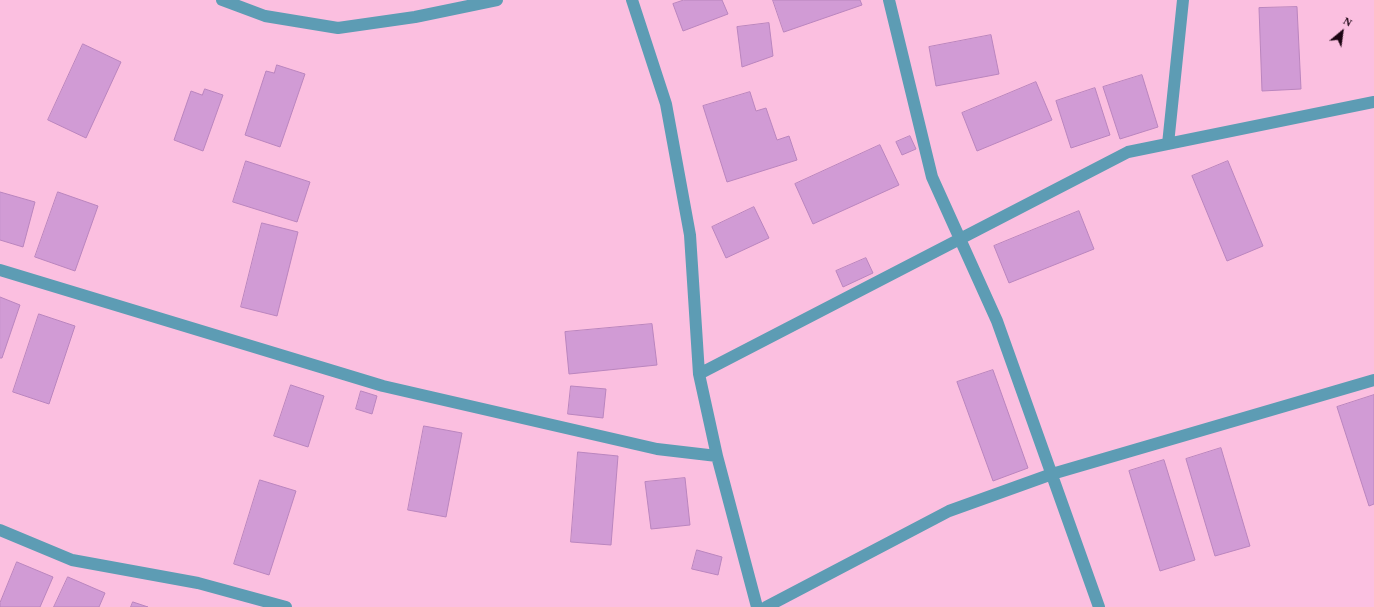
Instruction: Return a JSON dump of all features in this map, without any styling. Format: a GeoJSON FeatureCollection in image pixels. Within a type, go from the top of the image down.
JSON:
{"type":"FeatureCollection","features":[{"type":"Feature","properties":{"kind":"street"},"geometry":{"type":"LineString","coordinates":[[222,0],[265,16],[338,28],[415,17],[497,0]]}},
{"type":"Feature","properties":{"kind":"street"},"geometry":{"type":"LineString","coordinates":[[632,0],[666,104],[690,235],[699,374],[717,456],[757,607]]}},
{"type":"Feature","properties":{"kind":"street"},"geometry":{"type":"LineString","coordinates":[[889,0],[932,177],[997,321],[1099,607]]}},
{"type":"Feature","properties":{"kind":"street"},"geometry":{"type":"LineString","coordinates":[[1168,144],[1183,0]]}},
{"type":"Feature","properties":{"kind":"street"},"geometry":{"type":"LineString","coordinates":[[699,374],[1128,152],[1374,102]]}},
{"type":"Feature","properties":{"kind":"street"},"geometry":{"type":"LineString","coordinates":[[0,270],[383,386],[657,448],[717,456]]}},
{"type":"Feature","properties":{"kind":"street"},"geometry":{"type":"LineString","coordinates":[[766,607],[949,511],[1052,474],[1374,380]]}},
{"type":"Feature","properties":{"kind":"street"},"geometry":{"type":"LineString","coordinates":[[0,530],[72,560],[198,583],[286,607]]}},
{"type":"Feature","properties":{"kind":"building"},"geometry":{"type":"Polygon","coordinates":[[[684,0],[722,0],[728,14],[683,31],[673,4],[684,0]]]}},
{"type":"Feature","properties":{"kind":"building"},"geometry":{"type":"Polygon","coordinates":[[[773,0],[860,0],[862,5],[784,32],[773,0]]]}},
{"type":"Feature","properties":{"kind":"building"},"geometry":{"type":"Polygon","coordinates":[[[1297,7],[1301,89],[1262,91],[1259,8],[1297,7]]]}},
{"type":"Feature","properties":{"kind":"building"},"geometry":{"type":"Polygon","coordinates":[[[769,23],[773,56],[742,67],[737,27],[769,23]]]}},
{"type":"Feature","properties":{"kind":"building"},"geometry":{"type":"Polygon","coordinates":[[[991,35],[999,74],[936,86],[929,47],[991,35]]]}},
{"type":"Feature","properties":{"kind":"building"},"geometry":{"type":"Polygon","coordinates":[[[83,44],[121,62],[86,138],[48,120],[83,44]]]}},
{"type":"Feature","properties":{"kind":"building"},"geometry":{"type":"Polygon","coordinates":[[[277,65],[305,74],[280,147],[245,135],[266,71],[274,73],[277,65]]]}},
{"type":"Feature","properties":{"kind":"building"},"geometry":{"type":"Polygon","coordinates":[[[1142,75],[1158,127],[1120,139],[1103,87],[1142,75]]]}},
{"type":"Feature","properties":{"kind":"building"},"geometry":{"type":"Polygon","coordinates":[[[1036,82],[1052,120],[977,151],[962,113],[1036,82]]]}},
{"type":"Feature","properties":{"kind":"building"},"geometry":{"type":"Polygon","coordinates":[[[1095,88],[1110,135],[1071,148],[1056,101],[1095,88]]]}},
{"type":"Feature","properties":{"kind":"building"},"geometry":{"type":"Polygon","coordinates":[[[205,89],[223,95],[203,151],[174,140],[191,91],[202,95],[205,89]]]}},
{"type":"Feature","properties":{"kind":"building"},"geometry":{"type":"Polygon","coordinates":[[[750,92],[756,111],[766,108],[777,140],[789,136],[797,160],[727,182],[703,106],[750,92]]]}},
{"type":"Feature","properties":{"kind":"building"},"geometry":{"type":"Polygon","coordinates":[[[910,136],[916,149],[902,155],[896,142],[910,136]]]}},
{"type":"Feature","properties":{"kind":"building"},"geometry":{"type":"Polygon","coordinates":[[[880,145],[899,185],[813,224],[795,184],[880,145]]]}},
{"type":"Feature","properties":{"kind":"building"},"geometry":{"type":"Polygon","coordinates":[[[246,161],[310,182],[297,222],[233,202],[246,161]]]}},
{"type":"Feature","properties":{"kind":"building"},"geometry":{"type":"Polygon","coordinates":[[[1228,161],[1263,246],[1227,261],[1192,176],[1228,161]]]}},
{"type":"Feature","properties":{"kind":"building"},"geometry":{"type":"Polygon","coordinates":[[[0,192],[35,202],[23,247],[0,240],[0,192]]]}},
{"type":"Feature","properties":{"kind":"building"},"geometry":{"type":"Polygon","coordinates":[[[58,192],[98,206],[75,271],[35,257],[58,192]]]}},
{"type":"Feature","properties":{"kind":"building"},"geometry":{"type":"Polygon","coordinates":[[[754,207],[769,238],[726,258],[712,227],[754,207]]]}},
{"type":"Feature","properties":{"kind":"building"},"geometry":{"type":"Polygon","coordinates":[[[1079,211],[1094,249],[1009,283],[994,246],[1079,211]]]}},
{"type":"Feature","properties":{"kind":"building"},"geometry":{"type":"Polygon","coordinates":[[[262,223],[298,232],[277,316],[241,307],[262,223]]]}},
{"type":"Feature","properties":{"kind":"building"},"geometry":{"type":"Polygon","coordinates":[[[866,258],[873,273],[843,287],[836,271],[866,258]]]}},
{"type":"Feature","properties":{"kind":"building"},"geometry":{"type":"Polygon","coordinates":[[[0,297],[20,305],[2,358],[0,358],[0,297]]]}},
{"type":"Feature","properties":{"kind":"building"},"geometry":{"type":"Polygon","coordinates":[[[39,314],[75,326],[49,404],[13,392],[39,314]]]}},
{"type":"Feature","properties":{"kind":"building"},"geometry":{"type":"Polygon","coordinates":[[[652,324],[657,365],[569,374],[565,332],[652,324]]]}},
{"type":"Feature","properties":{"kind":"building"},"geometry":{"type":"Polygon","coordinates":[[[993,370],[1028,468],[993,481],[957,382],[993,370]]]}},
{"type":"Feature","properties":{"kind":"building"},"geometry":{"type":"Polygon","coordinates":[[[291,385],[324,396],[308,447],[274,436],[291,385]]]}},
{"type":"Feature","properties":{"kind":"building"},"geometry":{"type":"Polygon","coordinates":[[[571,386],[606,389],[603,418],[568,414],[571,386]]]}},
{"type":"Feature","properties":{"kind":"building"},"geometry":{"type":"Polygon","coordinates":[[[361,391],[377,396],[372,414],[356,409],[361,391]]]}},
{"type":"Feature","properties":{"kind":"building"},"geometry":{"type":"Polygon","coordinates":[[[1374,395],[1374,504],[1369,506],[1337,407],[1374,395]]]}},
{"type":"Feature","properties":{"kind":"building"},"geometry":{"type":"Polygon","coordinates":[[[424,426],[462,433],[446,517],[408,510],[424,426]]]}},
{"type":"Feature","properties":{"kind":"building"},"geometry":{"type":"Polygon","coordinates":[[[1221,448],[1250,546],[1215,556],[1186,459],[1221,448]]]}},
{"type":"Feature","properties":{"kind":"building"},"geometry":{"type":"Polygon","coordinates":[[[578,452],[618,456],[611,545],[571,542],[578,452]]]}},
{"type":"Feature","properties":{"kind":"building"},"geometry":{"type":"Polygon","coordinates":[[[1164,460],[1195,560],[1160,571],[1129,471],[1164,460]]]}},
{"type":"Feature","properties":{"kind":"building"},"geometry":{"type":"Polygon","coordinates":[[[685,478],[690,525],[651,529],[645,482],[685,478]]]}},
{"type":"Feature","properties":{"kind":"building"},"geometry":{"type":"Polygon","coordinates":[[[260,480],[296,491],[269,575],[234,564],[260,480]]]}},
{"type":"Feature","properties":{"kind":"building"},"geometry":{"type":"Polygon","coordinates":[[[697,550],[722,557],[718,575],[692,569],[697,550]]]}},
{"type":"Feature","properties":{"kind":"building"},"geometry":{"type":"Polygon","coordinates":[[[17,562],[53,577],[40,607],[0,607],[0,603],[17,562]]]}},
{"type":"Feature","properties":{"kind":"building"},"geometry":{"type":"Polygon","coordinates":[[[68,577],[105,593],[99,607],[54,607],[68,577]]]}},
{"type":"Feature","properties":{"kind":"building"},"geometry":{"type":"Polygon","coordinates":[[[133,602],[148,607],[131,607],[133,602]]]}}]}
